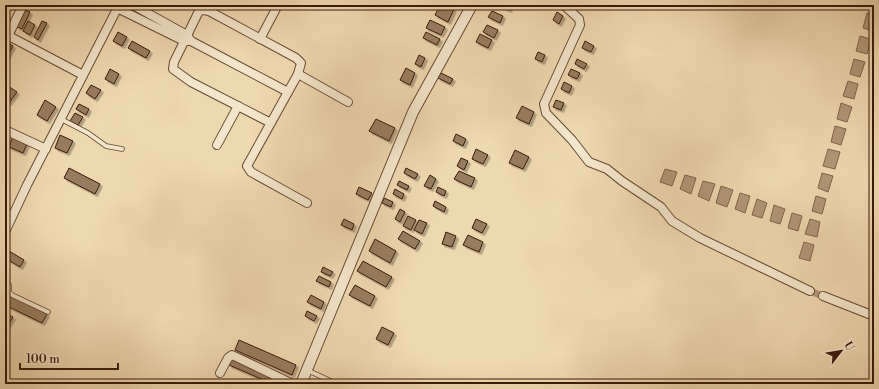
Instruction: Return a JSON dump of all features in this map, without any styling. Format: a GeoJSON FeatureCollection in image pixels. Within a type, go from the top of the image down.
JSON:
{"type":"FeatureCollection","features":[{"type":"Feature","properties":{"kind":"street"},"geometry":{"type":"LineString","coordinates":[[23,5],[7,35],[83,75]]}},
{"type":"Feature","properties":{"kind":"street"},"geometry":{"type":"LineString","coordinates":[[133,5],[187,39]]}},
{"type":"Feature","properties":{"kind":"street"},"geometry":{"type":"LineString","coordinates":[[260,39],[278,5]]}},
{"type":"Feature","properties":{"kind":"street"},"geometry":{"type":"LineString","coordinates":[[220,373],[228,358],[232,355],[300,384],[412,112],[472,5]]}},
{"type":"Feature","properties":{"kind":"street"},"geometry":{"type":"LineString","coordinates":[[564,5],[579,19],[580,25],[544,104],[546,113],[572,140],[589,162],[607,169],[661,207],[672,221],[700,238],[810,291]]}},
{"type":"Feature","properties":{"kind":"street"},"geometry":{"type":"LineString","coordinates":[[5,232],[118,6],[187,39],[288,92]]}},
{"type":"Feature","properties":{"kind":"street"},"geometry":{"type":"LineString","coordinates":[[271,124],[175,72],[172,67],[187,39],[196,15],[203,10],[209,11],[299,61],[301,65],[298,74],[271,124],[247,164],[248,169],[307,203]]}},
{"type":"Feature","properties":{"kind":"street"},"geometry":{"type":"LineString","coordinates":[[298,74],[348,102]]}},
{"type":"Feature","properties":{"kind":"street"},"geometry":{"type":"LineString","coordinates":[[217,145],[238,106]]}},
{"type":"Feature","properties":{"kind":"street"},"geometry":{"type":"LineString","coordinates":[[5,130],[46,149]]}},
{"type":"Feature","properties":{"kind":"street"},"geometry":{"type":"LineString","coordinates":[[823,296],[874,316]]}},
{"type":"Feature","properties":{"kind":"lane"},"geometry":{"type":"LineString","coordinates":[[61,119],[88,133],[106,146],[122,150]]}},
{"type":"Feature","properties":{"kind":"lane"},"geometry":{"type":"LineString","coordinates":[[5,282],[9,285],[9,292],[12,295],[48,312]]}},
{"type":"Feature","properties":{"kind":"lane"},"geometry":{"type":"LineString","coordinates":[[307,370],[337,384]]}},
{"type":"Feature","properties":{"kind":"shaded area"},"geometry":{"type":"Polygon","coordinates":[[[867,13],[874,15],[873,31],[863,28],[867,13]]]}},
{"type":"Feature","properties":{"kind":"shaded area"},"geometry":{"type":"Polygon","coordinates":[[[860,36],[871,39],[867,54],[856,51],[860,36]]]}},
{"type":"Feature","properties":{"kind":"shaded area"},"geometry":{"type":"Polygon","coordinates":[[[854,59],[865,62],[860,77],[850,74],[854,59]]]}},
{"type":"Feature","properties":{"kind":"shaded area"},"geometry":{"type":"Polygon","coordinates":[[[848,81],[858,84],[854,99],[843,96],[848,81]]]}},
{"type":"Feature","properties":{"kind":"shaded area"},"geometry":{"type":"Polygon","coordinates":[[[841,103],[852,107],[847,122],[837,119],[841,103]]]}},
{"type":"Feature","properties":{"kind":"shaded area"},"geometry":{"type":"Polygon","coordinates":[[[835,126],[846,129],[841,145],[831,142],[835,126]]]}},
{"type":"Feature","properties":{"kind":"shaded area"},"geometry":{"type":"Polygon","coordinates":[[[828,149],[840,152],[835,169],[823,166],[828,149]]]}},
{"type":"Feature","properties":{"kind":"shaded area"},"geometry":{"type":"Polygon","coordinates":[[[665,169],[677,172],[672,186],[660,182],[665,169]]]}},
{"type":"Feature","properties":{"kind":"shaded area"},"geometry":{"type":"Polygon","coordinates":[[[822,173],[833,176],[828,192],[818,188],[822,173]]]}},
{"type":"Feature","properties":{"kind":"shaded area"},"geometry":{"type":"Polygon","coordinates":[[[685,175],[696,178],[691,194],[680,189],[685,175]]]}},
{"type":"Feature","properties":{"kind":"shaded area"},"geometry":{"type":"Polygon","coordinates":[[[703,181],[715,184],[709,201],[698,196],[703,181]]]}},
{"type":"Feature","properties":{"kind":"shaded area"},"geometry":{"type":"Polygon","coordinates":[[[721,186],[733,190],[727,207],[716,203],[721,186]]]}},
{"type":"Feature","properties":{"kind":"shaded area"},"geometry":{"type":"Polygon","coordinates":[[[740,193],[750,196],[745,213],[735,209],[740,193]]]}},
{"type":"Feature","properties":{"kind":"shaded area"},"geometry":{"type":"Polygon","coordinates":[[[816,196],[826,199],[822,214],[812,211],[816,196]]]}},
{"type":"Feature","properties":{"kind":"shaded area"},"geometry":{"type":"Polygon","coordinates":[[[757,199],[767,203],[762,218],[752,215],[757,199]]]}},
{"type":"Feature","properties":{"kind":"shaded area"},"geometry":{"type":"Polygon","coordinates":[[[774,205],[785,209],[780,224],[770,221],[774,205]]]}},
{"type":"Feature","properties":{"kind":"shaded area"},"geometry":{"type":"Polygon","coordinates":[[[792,213],[802,216],[798,231],[788,228],[792,213]]]}},
{"type":"Feature","properties":{"kind":"shaded area"},"geometry":{"type":"Polygon","coordinates":[[[810,219],[820,222],[817,237],[805,234],[810,219]]]}},
{"type":"Feature","properties":{"kind":"shaded area"},"geometry":{"type":"Polygon","coordinates":[[[804,242],[814,245],[810,261],[799,258],[804,242]]]}},
{"type":"Feature","properties":{"kind":"building"},"geometry":{"type":"Polygon","coordinates":[[[440,5],[447,5],[454,9],[448,22],[435,15],[440,5]]]}},
{"type":"Feature","properties":{"kind":"building"},"geometry":{"type":"Polygon","coordinates":[[[498,5],[511,5],[509,10],[498,5]]]}},
{"type":"Feature","properties":{"kind":"building"},"geometry":{"type":"Polygon","coordinates":[[[25,10],[30,12],[22,29],[17,27],[25,10]]]}},
{"type":"Feature","properties":{"kind":"building"},"geometry":{"type":"Polygon","coordinates":[[[492,11],[503,16],[500,23],[488,17],[492,11]]]}},
{"type":"Feature","properties":{"kind":"building"},"geometry":{"type":"Polygon","coordinates":[[[557,12],[563,16],[559,24],[553,20],[557,12]]]}},
{"type":"Feature","properties":{"kind":"building"},"geometry":{"type":"Polygon","coordinates":[[[430,20],[445,27],[441,35],[426,28],[430,20]]]}},
{"type":"Feature","properties":{"kind":"building"},"geometry":{"type":"Polygon","coordinates":[[[28,21],[35,25],[30,35],[23,31],[28,21]]]}},
{"type":"Feature","properties":{"kind":"building"},"geometry":{"type":"Polygon","coordinates":[[[42,21],[47,23],[38,40],[34,37],[42,21]]]}},
{"type":"Feature","properties":{"kind":"building"},"geometry":{"type":"Polygon","coordinates":[[[487,25],[498,30],[494,38],[483,32],[487,25]]]}},
{"type":"Feature","properties":{"kind":"building"},"geometry":{"type":"Polygon","coordinates":[[[118,32],[127,37],[122,46],[113,41],[118,32]]]}},
{"type":"Feature","properties":{"kind":"building"},"geometry":{"type":"Polygon","coordinates":[[[426,32],[440,39],[437,45],[423,38],[426,32]]]}},
{"type":"Feature","properties":{"kind":"building"},"geometry":{"type":"Polygon","coordinates":[[[480,34],[492,40],[488,48],[476,42],[480,34]]]}},
{"type":"Feature","properties":{"kind":"building"},"geometry":{"type":"Polygon","coordinates":[[[132,41],[150,51],[146,58],[128,48],[132,41]]]}},
{"type":"Feature","properties":{"kind":"building"},"geometry":{"type":"Polygon","coordinates":[[[585,41],[594,46],[591,52],[582,48],[585,41]]]}},
{"type":"Feature","properties":{"kind":"building"},"geometry":{"type":"Polygon","coordinates":[[[6,42],[13,46],[7,57],[5,56],[6,42]]]}},
{"type":"Feature","properties":{"kind":"building"},"geometry":{"type":"Polygon","coordinates":[[[538,52],[545,55],[542,62],[535,59],[538,52]]]}},
{"type":"Feature","properties":{"kind":"building"},"geometry":{"type":"Polygon","coordinates":[[[419,55],[425,58],[421,67],[415,64],[419,55]]]}},
{"type":"Feature","properties":{"kind":"building"},"geometry":{"type":"Polygon","coordinates":[[[577,59],[587,64],[584,69],[575,64],[577,59]]]}},
{"type":"Feature","properties":{"kind":"building"},"geometry":{"type":"Polygon","coordinates":[[[406,68],[415,73],[410,85],[400,80],[406,68]]]}},
{"type":"Feature","properties":{"kind":"building"},"geometry":{"type":"Polygon","coordinates":[[[110,69],[119,74],[114,84],[105,79],[110,69]]]}},
{"type":"Feature","properties":{"kind":"building"},"geometry":{"type":"Polygon","coordinates":[[[571,69],[580,73],[577,79],[568,75],[571,69]]]}},
{"type":"Feature","properties":{"kind":"building"},"geometry":{"type":"Polygon","coordinates":[[[441,73],[453,79],[450,84],[438,78],[441,73]]]}},
{"type":"Feature","properties":{"kind":"building"},"geometry":{"type":"Polygon","coordinates":[[[564,82],[572,86],[569,93],[561,89],[564,82]]]}},
{"type":"Feature","properties":{"kind":"building"},"geometry":{"type":"Polygon","coordinates":[[[5,84],[17,92],[9,103],[5,100],[5,84]]]}},
{"type":"Feature","properties":{"kind":"building"},"geometry":{"type":"Polygon","coordinates":[[[91,85],[101,90],[95,99],[86,93],[91,85]]]}},
{"type":"Feature","properties":{"kind":"building"},"geometry":{"type":"Polygon","coordinates":[[[45,100],[56,107],[47,121],[37,115],[45,100]]]}},
{"type":"Feature","properties":{"kind":"building"},"geometry":{"type":"Polygon","coordinates":[[[556,100],[564,103],[561,110],[553,107],[556,100]]]}},
{"type":"Feature","properties":{"kind":"building"},"geometry":{"type":"Polygon","coordinates":[[[79,104],[89,109],[86,115],[76,109],[79,104]]]}},
{"type":"Feature","properties":{"kind":"building"},"geometry":{"type":"Polygon","coordinates":[[[522,106],[534,112],[529,124],[516,118],[522,106]]]}},
{"type":"Feature","properties":{"kind":"building"},"geometry":{"type":"Polygon","coordinates":[[[75,113],[83,117],[78,125],[70,121],[75,113]]]}},
{"type":"Feature","properties":{"kind":"building"},"geometry":{"type":"Polygon","coordinates":[[[376,119],[395,128],[389,141],[369,131],[376,119]]]}},
{"type":"Feature","properties":{"kind":"building"},"geometry":{"type":"Polygon","coordinates":[[[456,134],[466,139],[463,146],[453,141],[456,134]]]}},
{"type":"Feature","properties":{"kind":"building"},"geometry":{"type":"Polygon","coordinates":[[[60,135],[73,141],[67,153],[55,148],[60,135]]]}},
{"type":"Feature","properties":{"kind":"building"},"geometry":{"type":"Polygon","coordinates":[[[13,136],[28,142],[23,153],[9,147],[13,136]]]}},
{"type":"Feature","properties":{"kind":"building"},"geometry":{"type":"Polygon","coordinates":[[[476,149],[488,155],[483,164],[472,159],[476,149]]]}},
{"type":"Feature","properties":{"kind":"building"},"geometry":{"type":"Polygon","coordinates":[[[515,150],[529,157],[523,169],[509,163],[515,150]]]}},
{"type":"Feature","properties":{"kind":"building"},"geometry":{"type":"Polygon","coordinates":[[[461,158],[468,161],[464,170],[457,166],[461,158]]]}},
{"type":"Feature","properties":{"kind":"building"},"geometry":{"type":"Polygon","coordinates":[[[69,168],[100,184],[95,194],[64,178],[69,168]]]}},
{"type":"Feature","properties":{"kind":"building"},"geometry":{"type":"Polygon","coordinates":[[[406,168],[418,174],[415,179],[404,173],[406,168]]]}},
{"type":"Feature","properties":{"kind":"building"},"geometry":{"type":"Polygon","coordinates":[[[459,171],[475,178],[471,187],[454,179],[459,171]]]}},
{"type":"Feature","properties":{"kind":"building"},"geometry":{"type":"Polygon","coordinates":[[[430,175],[436,179],[431,189],[424,186],[430,175]]]}},
{"type":"Feature","properties":{"kind":"building"},"geometry":{"type":"Polygon","coordinates":[[[399,181],[409,186],[407,190],[397,185],[399,181]]]}},
{"type":"Feature","properties":{"kind":"building"},"geometry":{"type":"Polygon","coordinates":[[[359,187],[372,193],[368,200],[356,194],[359,187]]]}},
{"type":"Feature","properties":{"kind":"building"},"geometry":{"type":"Polygon","coordinates":[[[438,187],[446,191],[444,196],[436,192],[438,187]]]}},
{"type":"Feature","properties":{"kind":"building"},"geometry":{"type":"Polygon","coordinates":[[[395,189],[404,194],[402,199],[393,194],[395,189]]]}},
{"type":"Feature","properties":{"kind":"building"},"geometry":{"type":"Polygon","coordinates":[[[384,198],[393,202],[391,207],[382,203],[384,198]]]}},
{"type":"Feature","properties":{"kind":"building"},"geometry":{"type":"Polygon","coordinates":[[[435,201],[446,207],[444,212],[433,206],[435,201]]]}},
{"type":"Feature","properties":{"kind":"building"},"geometry":{"type":"Polygon","coordinates":[[[400,209],[405,212],[400,222],[395,219],[400,209]]]}},
{"type":"Feature","properties":{"kind":"building"},"geometry":{"type":"Polygon","coordinates":[[[408,216],[416,220],[411,230],[403,226],[408,216]]]}},
{"type":"Feature","properties":{"kind":"building"},"geometry":{"type":"Polygon","coordinates":[[[344,219],[354,224],[352,230],[341,225],[344,219]]]}},
{"type":"Feature","properties":{"kind":"building"},"geometry":{"type":"Polygon","coordinates":[[[476,219],[487,224],[482,233],[472,228],[476,219]]]}},
{"type":"Feature","properties":{"kind":"building"},"geometry":{"type":"Polygon","coordinates":[[[419,220],[427,223],[422,234],[414,230],[419,220]]]}},
{"type":"Feature","properties":{"kind":"building"},"geometry":{"type":"Polygon","coordinates":[[[403,231],[420,241],[415,249],[398,239],[403,231]]]}},
{"type":"Feature","properties":{"kind":"building"},"geometry":{"type":"Polygon","coordinates":[[[446,232],[456,236],[452,247],[442,244],[446,232]]]}},
{"type":"Feature","properties":{"kind":"building"},"geometry":{"type":"Polygon","coordinates":[[[468,235],[483,242],[479,252],[463,245],[468,235]]]}},
{"type":"Feature","properties":{"kind":"building"},"geometry":{"type":"Polygon","coordinates":[[[375,239],[396,251],[390,263],[369,251],[375,239]]]}},
{"type":"Feature","properties":{"kind":"building"},"geometry":{"type":"Polygon","coordinates":[[[9,251],[24,260],[20,267],[5,258],[9,251]]]}},
{"type":"Feature","properties":{"kind":"building"},"geometry":{"type":"Polygon","coordinates":[[[363,261],[392,277],[386,287],[357,271],[363,261]]]}},
{"type":"Feature","properties":{"kind":"building"},"geometry":{"type":"Polygon","coordinates":[[[323,267],[333,272],[330,276],[321,272],[323,267]]]}},
{"type":"Feature","properties":{"kind":"building"},"geometry":{"type":"Polygon","coordinates":[[[319,276],[331,282],[329,287],[316,281],[319,276]]]}},
{"type":"Feature","properties":{"kind":"building"},"geometry":{"type":"Polygon","coordinates":[[[355,285],[375,296],[370,306],[349,295],[355,285]]]}},
{"type":"Feature","properties":{"kind":"building"},"geometry":{"type":"Polygon","coordinates":[[[5,293],[47,314],[42,323],[5,305],[5,293]]]}},
{"type":"Feature","properties":{"kind":"building"},"geometry":{"type":"Polygon","coordinates":[[[311,295],[324,302],[321,309],[307,302],[311,295]]]}},
{"type":"Feature","properties":{"kind":"building"},"geometry":{"type":"Polygon","coordinates":[[[307,311],[317,316],[314,321],[305,316],[307,311]]]}},
{"type":"Feature","properties":{"kind":"building"},"geometry":{"type":"Polygon","coordinates":[[[5,313],[13,317],[5,330],[5,313]]]}},
{"type":"Feature","properties":{"kind":"building"},"geometry":{"type":"Polygon","coordinates":[[[382,327],[394,333],[388,345],[376,339],[382,327]]]}},
{"type":"Feature","properties":{"kind":"building"},"geometry":{"type":"Polygon","coordinates":[[[239,340],[296,365],[292,375],[235,350],[239,340]]]}},
{"type":"Feature","properties":{"kind":"building"},"geometry":{"type":"Polygon","coordinates":[[[232,360],[283,381],[282,384],[273,384],[229,365],[232,360]]]}},
{"type":"Feature","properties":{"kind":"waterway"},"geometry":{"type":"LineString","coordinates":[[810,291],[823,296]]}}]}
